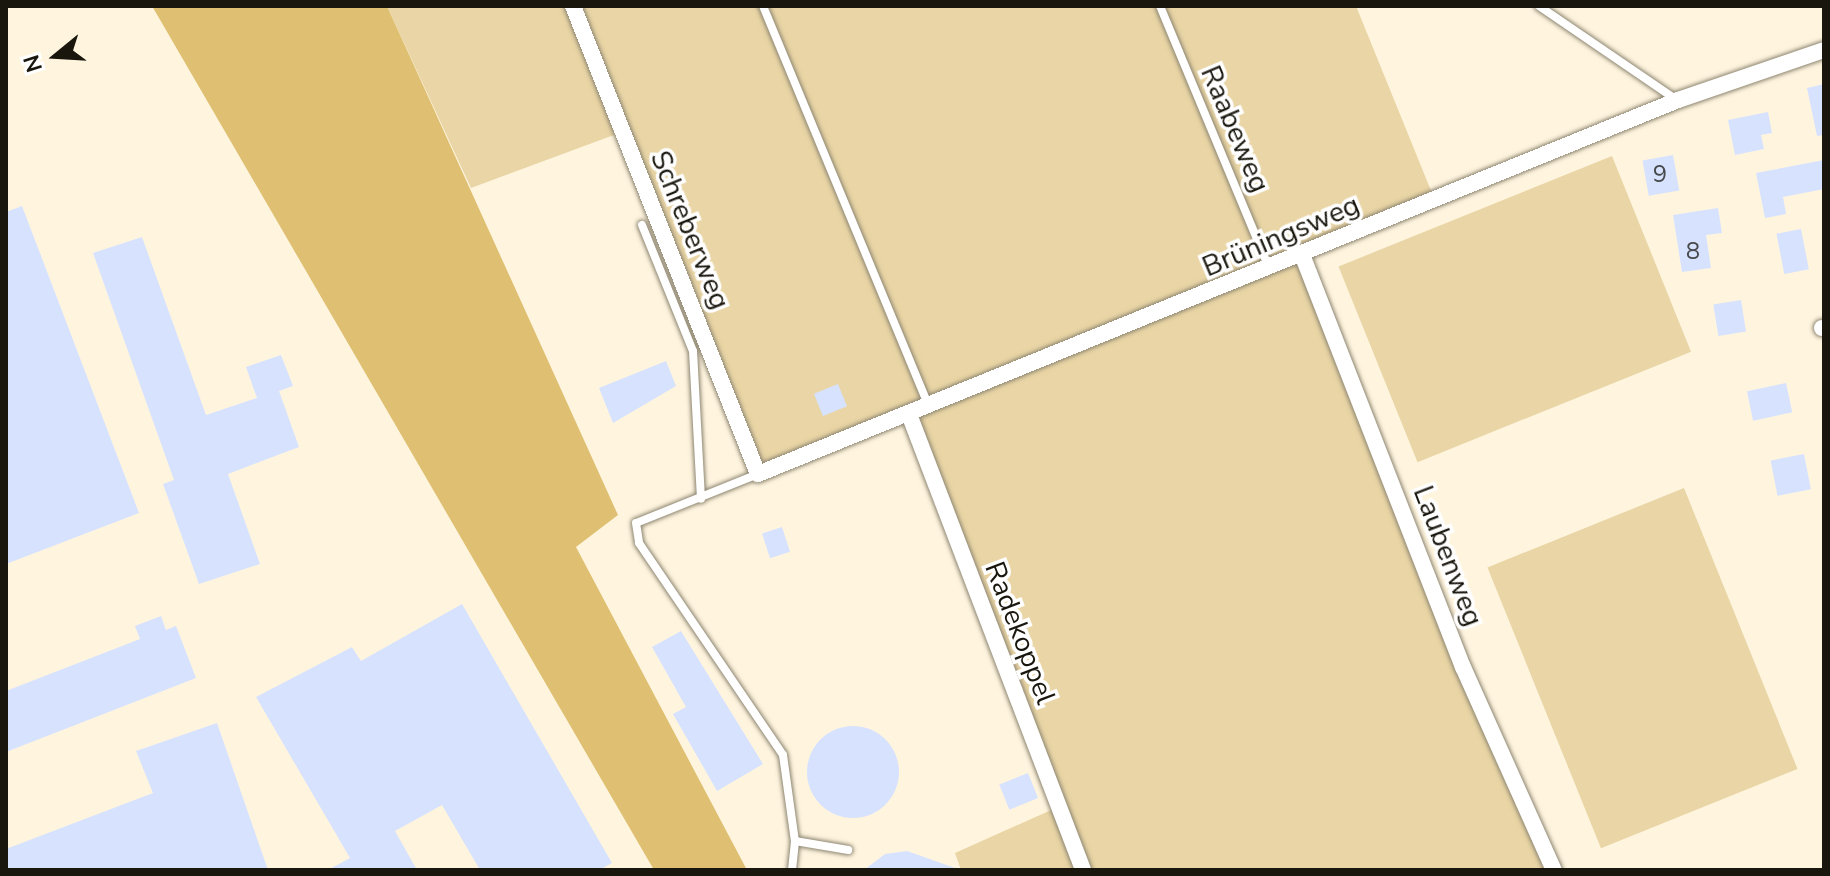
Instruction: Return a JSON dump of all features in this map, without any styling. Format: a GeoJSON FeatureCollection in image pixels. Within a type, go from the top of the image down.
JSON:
{"type":"FeatureCollection","features":[{"type":"Feature","properties":{"kind":"street","name":"Schreberweg"},"geometry":{"type":"LineString","coordinates":[[573,6],[758,474]]}},
{"type":"Feature","properties":{"kind":"street","name":"Brüningsweg"},"geometry":{"type":"LineString","coordinates":[[758,474],[1303,257],[1678,100],[1824,50]]}},
{"type":"Feature","properties":{"kind":"street","name":"Laubenweg"},"geometry":{"type":"LineString","coordinates":[[1303,257],[1463,667],[1554,870]]}},
{"type":"Feature","properties":{"kind":"street","name":"Radekoppel"},"geometry":{"type":"LineString","coordinates":[[909,414],[1083,870]]}},
{"type":"Feature","properties":{"kind":"lane"},"geometry":{"type":"LineString","coordinates":[[763,6],[929,406]]}},
{"type":"Feature","properties":{"kind":"lane","name":"Raabeweg"},"geometry":{"type":"LineString","coordinates":[[1160,6],[1269,270]]}},
{"type":"Feature","properties":{"kind":"lane"},"geometry":{"type":"LineString","coordinates":[[1539,6],[1678,100]]}},
{"type":"Feature","properties":{"kind":"lane"},"geometry":{"type":"LineString","coordinates":[[642,225],[693,351],[701,499]]}},
{"type":"Feature","properties":{"kind":"lane"},"geometry":{"type":"LineString","coordinates":[[758,474],[636,523],[639,543],[783,755],[795,841],[792,870]]}},
{"type":"Feature","properties":{"kind":"lane"},"geometry":{"type":"LineString","coordinates":[[795,841],[848,850]]}},
{"type":"Feature","properties":{"kind":"shaded area"},"geometry":{"type":"Polygon","coordinates":[[[152,6],[387,6],[618,515],[576,547],[747,870],[654,870],[152,6]]]}},
{"type":"Feature","properties":{"kind":"shaded area"},"geometry":{"type":"Polygon","coordinates":[[[387,6],[1356,6],[1434,198],[1303,257],[1554,870],[961,870],[955,853],[1058,807],[909,415],[758,474],[622,132],[471,188],[387,6]]]}},
{"type":"Feature","properties":{"kind":"shaded area"},"geometry":{"type":"Polygon","coordinates":[[[1612,156],[1691,352],[1418,462],[1338,267],[1612,156]]]}},
{"type":"Feature","properties":{"kind":"shaded area"},"geometry":{"type":"Polygon","coordinates":[[[1684,488],[1798,769],[1601,848],[1487,567],[1684,488]]]}},
{"type":"Feature","properties":{"kind":"building"},"geometry":{"type":"Polygon","coordinates":[[[1824,84],[1824,135],[1817,136],[1807,88],[1824,84]]]}},
{"type":"Feature","properties":{"kind":"building"},"geometry":{"type":"Polygon","coordinates":[[[1768,112],[1772,133],[1761,135],[1764,149],[1735,155],[1728,120],[1768,112]]]}},
{"type":"Feature","properties":{"kind":"building"},"geometry":{"type":"Polygon","coordinates":[[[1673,155],[1679,190],[1649,196],[1642,160],[1673,155]]]}},
{"type":"Feature","properties":{"kind":"building"},"geometry":{"type":"Polygon","coordinates":[[[1824,160],[1824,189],[1783,197],[1786,214],[1765,218],[1756,173],[1824,160]]]}},
{"type":"Feature","properties":{"kind":"building"},"geometry":{"type":"Polygon","coordinates":[[[22,206],[139,513],[6,564],[6,212],[22,206]]]}},
{"type":"Feature","properties":{"kind":"building"},"geometry":{"type":"Polygon","coordinates":[[[1718,208],[1722,233],[1706,235],[1711,268],[1682,272],[1673,215],[1718,208]]]}},
{"type":"Feature","properties":{"kind":"building"},"geometry":{"type":"Polygon","coordinates":[[[1801,229],[1809,269],[1784,274],[1776,234],[1801,229]]]}},
{"type":"Feature","properties":{"kind":"building"},"geometry":{"type":"Polygon","coordinates":[[[142,237],[206,415],[257,398],[246,367],[281,355],[293,386],[279,391],[299,447],[228,474],[260,564],[199,584],[163,484],[174,480],[93,253],[142,237]]]}},
{"type":"Feature","properties":{"kind":"building"},"geometry":{"type":"Polygon","coordinates":[[[1741,300],[1746,332],[1718,336],[1713,304],[1741,300]]]}},
{"type":"Feature","properties":{"kind":"building"},"geometry":{"type":"Polygon","coordinates":[[[666,361],[676,386],[613,423],[599,388],[666,361]]]}},
{"type":"Feature","properties":{"kind":"building"},"geometry":{"type":"Polygon","coordinates":[[[1786,383],[1792,412],[1753,421],[1747,391],[1786,383]]]}},
{"type":"Feature","properties":{"kind":"building"},"geometry":{"type":"Polygon","coordinates":[[[838,384],[847,406],[823,416],[814,394],[838,384]]]}},
{"type":"Feature","properties":{"kind":"building"},"geometry":{"type":"Polygon","coordinates":[[[1804,454],[1811,489],[1777,496],[1771,460],[1804,454]]]}},
{"type":"Feature","properties":{"kind":"building"},"geometry":{"type":"Polygon","coordinates":[[[782,527],[790,552],[770,558],[762,533],[782,527]]]}},
{"type":"Feature","properties":{"kind":"building"},"geometry":{"type":"Polygon","coordinates":[[[462,604],[612,863],[599,870],[480,870],[442,805],[395,831],[417,870],[328,870],[350,858],[256,697],[352,647],[361,661],[462,604]]]}},
{"type":"Feature","properties":{"kind":"building"},"geometry":{"type":"Polygon","coordinates":[[[161,616],[166,630],[176,626],[196,678],[6,752],[6,691],[140,639],[135,626],[161,616]]]}},
{"type":"Feature","properties":{"kind":"building"},"geometry":{"type":"Polygon","coordinates":[[[681,631],[763,764],[717,791],[673,714],[686,707],[652,647],[681,631]]]}},
{"type":"Feature","properties":{"kind":"building"},"geometry":{"type":"Polygon","coordinates":[[[217,723],[268,870],[6,870],[6,849],[153,793],[136,751],[217,723]]]}},
{"type":"Feature","properties":{"kind":"building"},"geometry":{"type":"Polygon","coordinates":[[[853,726],[879,734],[891,746],[899,772],[891,798],[879,810],[853,818],[827,810],[815,798],[807,772],[815,746],[827,734],[853,726]]]}},
{"type":"Feature","properties":{"kind":"building"},"geometry":{"type":"Polygon","coordinates":[[[1028,773],[1038,798],[1009,810],[999,785],[1028,773]]]}},
{"type":"Feature","properties":{"kind":"building"},"geometry":{"type":"Polygon","coordinates":[[[907,851],[955,870],[864,870],[885,854],[907,851]]]}}]}
